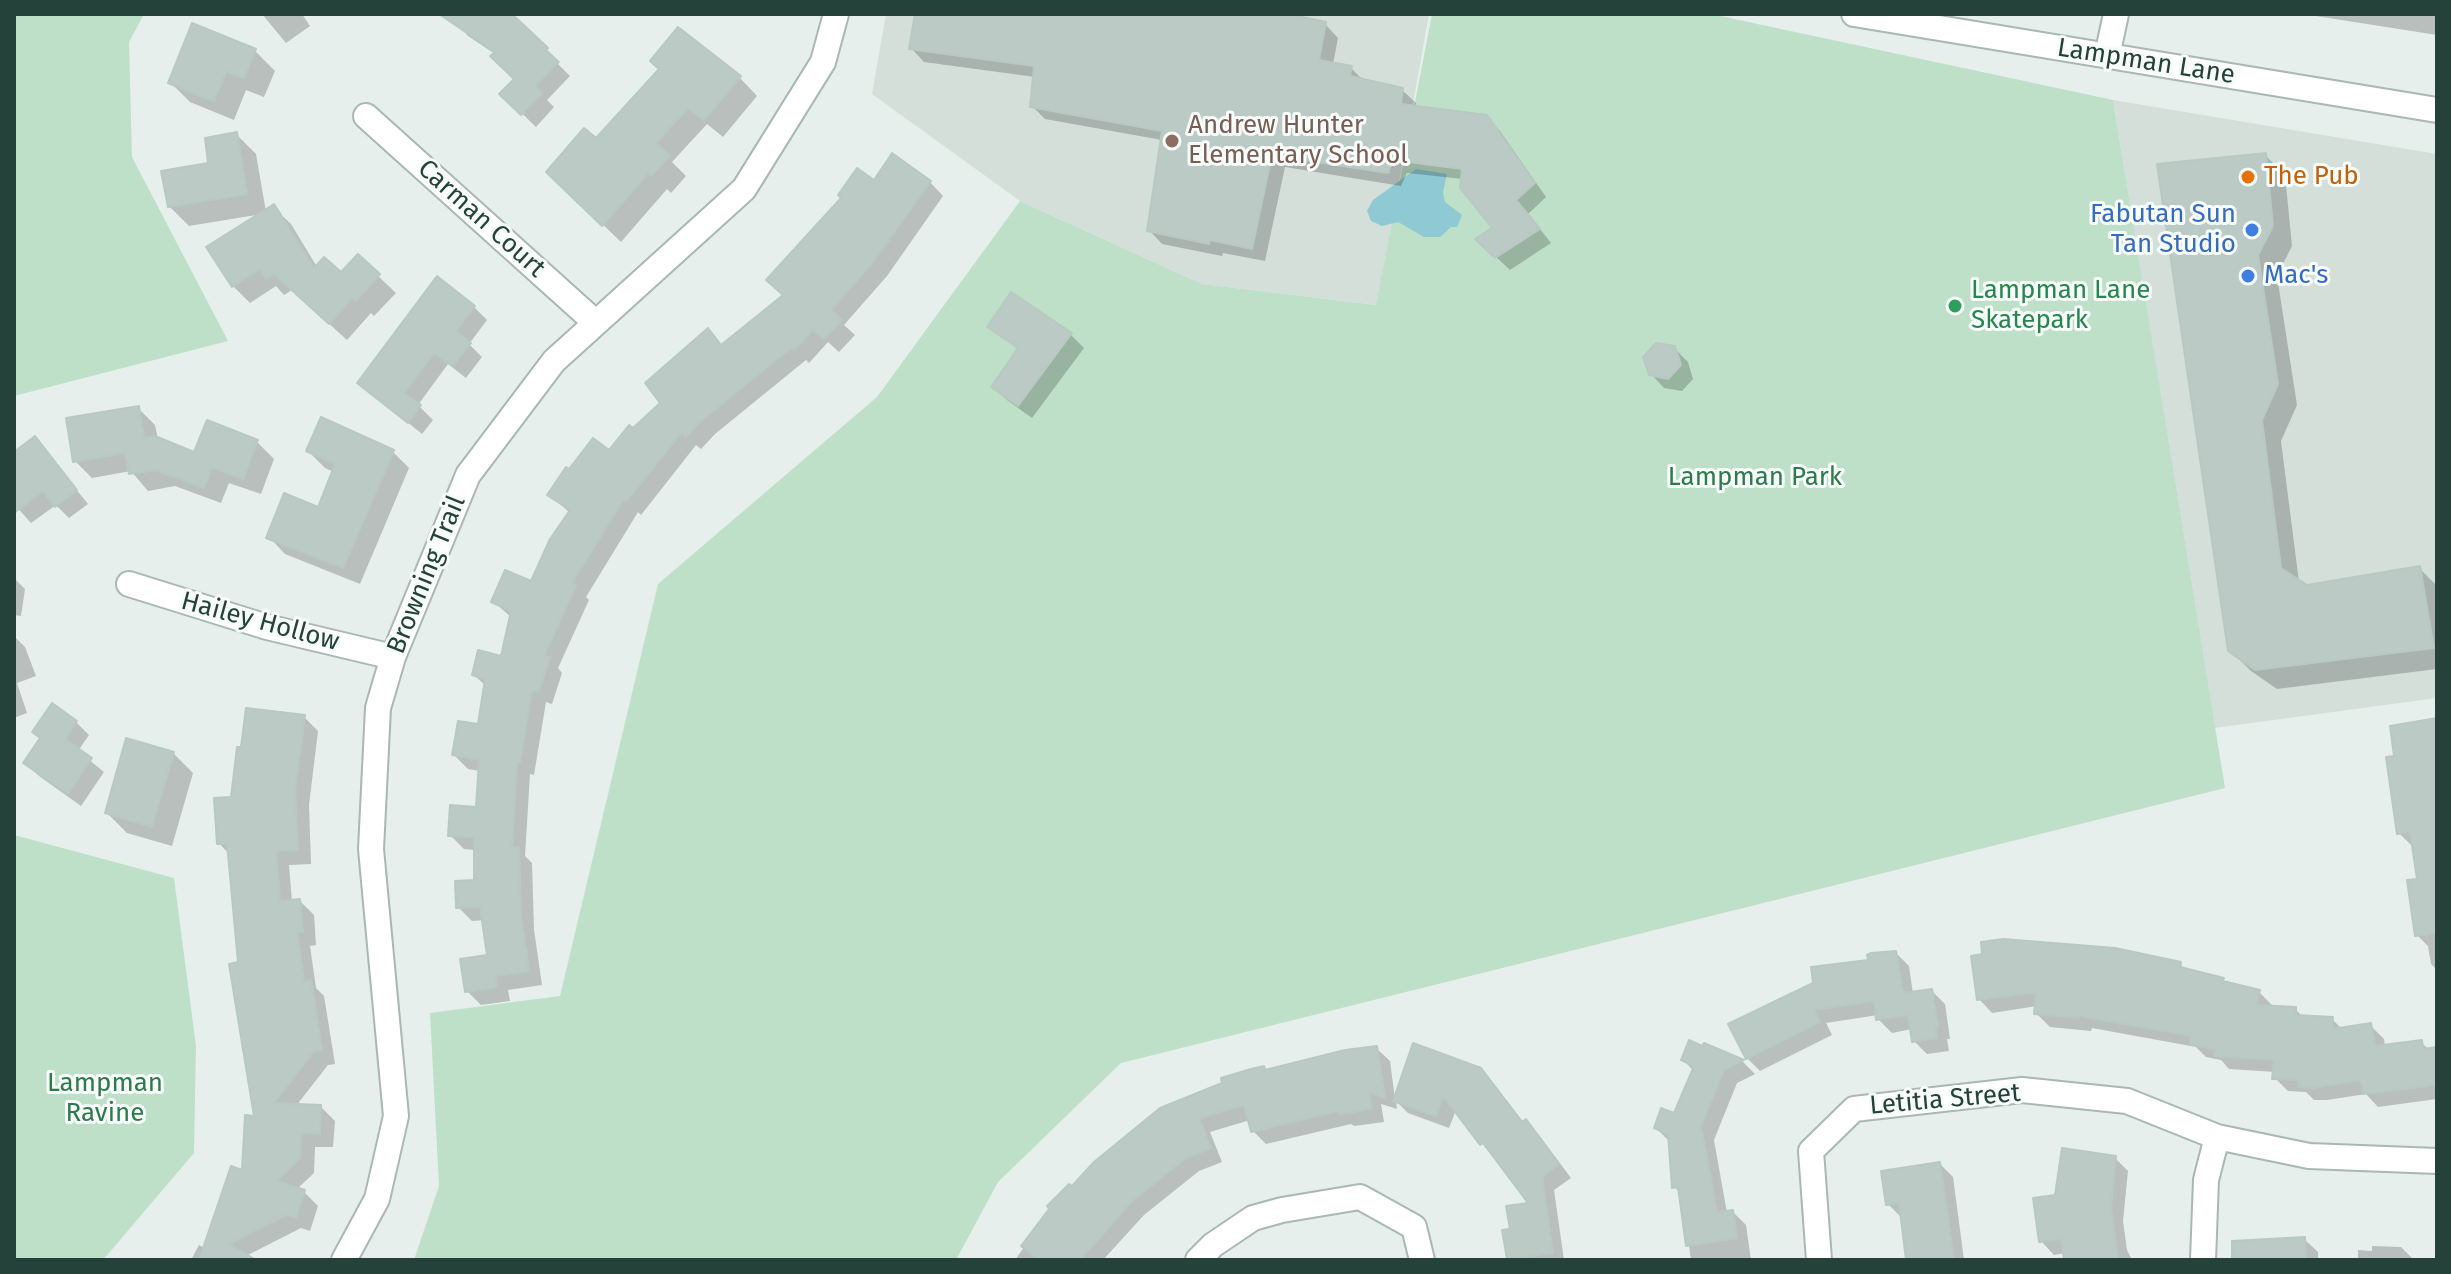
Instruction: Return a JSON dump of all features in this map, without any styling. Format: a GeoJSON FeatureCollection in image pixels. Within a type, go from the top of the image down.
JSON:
{"type":"FeatureCollection","features":[{"type":"Feature","properties":{"kind":"street","name":"Browning Trail"},"geometry":{"type":"LineString","coordinates":[[344,1260],[377,1199],[396,1116],[371,849],[378,708],[393,657],[468,475],[554,361],[744,189],[823,62],[836,14]]}},
{"type":"Feature","properties":{"kind":"street","name":"Lampman Lane"},"geometry":{"type":"LineString","coordinates":[[1854,14],[2437,110]]}},
{"type":"Feature","properties":{"kind":"street"},"geometry":{"type":"LineString","coordinates":[[2107,56],[2116,14]]}},
{"type":"Feature","properties":{"kind":"street","name":"Carman Court"},"geometry":{"type":"LineString","coordinates":[[366,116],[596,323]]}},
{"type":"Feature","properties":{"kind":"street","name":"Hailey Hollow"},"geometry":{"type":"LineString","coordinates":[[129,584],[267,627],[393,657]]}},
{"type":"Feature","properties":{"kind":"street","name":"Letitia Street"},"geometry":{"type":"LineString","coordinates":[[1819,1260],[1811,1151],[1854,1109],[2022,1090],[2127,1101],[2217,1137],[2309,1156],[2437,1161]]}},
{"type":"Feature","properties":{"kind":"street"},"geometry":{"type":"LineString","coordinates":[[2203,1260],[2206,1180],[2217,1137]]}},
{"type":"Feature","properties":{"kind":"street"},"geometry":{"type":"LineString","coordinates":[[1198,1260],[1213,1245],[1253,1218],[1360,1197],[1414,1227],[1422,1260]]}},
{"type":"Feature","properties":{"kind":"shaded area","name":"Andrew Hunter Elementary School"},"geometry":{"type":"Polygon","coordinates":[[[886,14],[1429,14],[1377,305],[1202,284],[1020,201],[872,94],[886,14]]]}},
{"type":"Feature","properties":{"kind":"shaded area"},"geometry":{"type":"Polygon","coordinates":[[[2113,100],[2437,154],[2437,698],[2214,728],[2113,100]]]}},
{"type":"Feature","properties":{"kind":"green space"},"geometry":{"type":"Polygon","coordinates":[[[14,14],[144,14],[129,42],[132,157],[228,341],[14,396],[14,14]]]}},
{"type":"Feature","properties":{"kind":"green space","name":"Lampman Park"},"geometry":{"type":"Polygon","coordinates":[[[1432,14],[1711,14],[2113,100],[2225,788],[1121,1063],[998,1182],[956,1260],[414,1260],[439,1186],[430,1013],[560,996],[658,584],[877,397],[1020,201],[1202,284],[1376,305],[1432,14]]]}},
{"type":"Feature","properties":{"kind":"green space","name":"Lampman Ravine"},"geometry":{"type":"Polygon","coordinates":[[[14,835],[174,878],[196,1046],[194,1153],[103,1260],[14,1260],[14,835]]]}},
{"type":"Feature","properties":{"kind":"water"},"geometry":{"type":"Polygon","coordinates":[[[1416,169],[1447,174],[1443,192],[1445,202],[1462,215],[1457,227],[1451,227],[1440,237],[1424,237],[1398,222],[1382,226],[1371,221],[1367,211],[1373,200],[1416,169]]]}},
{"type":"Feature","properties":{"kind":"building"},"geometry":{"type":"Polygon","coordinates":[[[439,14],[512,14],[548,48],[546,50],[558,62],[535,86],[542,93],[521,115],[499,94],[514,79],[490,56],[495,52],[439,14]]]}},
{"type":"Feature","properties":{"kind":"building"},"geometry":{"type":"Polygon","coordinates":[[[915,14],[1288,14],[1326,22],[1319,60],[1352,66],[1350,76],[1403,88],[1401,104],[1487,115],[1535,183],[1516,200],[1540,229],[1495,258],[1475,239],[1492,228],[1460,188],[1462,169],[1393,160],[1388,173],[1272,155],[1252,249],[1147,231],[1162,131],[1030,107],[1034,66],[909,49],[915,14]]]}},
{"type":"Feature","properties":{"kind":"building"},"geometry":{"type":"Polygon","coordinates":[[[192,23],[256,49],[244,78],[226,71],[214,101],[168,83],[192,23]]]}},
{"type":"Feature","properties":{"kind":"building"},"geometry":{"type":"Polygon","coordinates":[[[678,27],[741,76],[704,120],[688,108],[656,143],[670,156],[651,176],[648,173],[602,226],[546,172],[584,128],[596,138],[659,69],[650,61],[678,27]]]}},
{"type":"Feature","properties":{"kind":"building"},"geometry":{"type":"Polygon","coordinates":[[[237,132],[247,194],[168,207],[161,171],[208,163],[205,138],[237,132]]]}},
{"type":"Feature","properties":{"kind":"building"},"geometry":{"type":"Polygon","coordinates":[[[892,153],[931,181],[873,262],[831,310],[842,320],[824,339],[813,330],[794,350],[791,348],[702,420],[686,437],[682,432],[626,502],[623,500],[572,583],[576,585],[544,656],[550,657],[539,691],[532,690],[520,762],[517,762],[512,847],[519,847],[521,915],[529,971],[495,976],[497,987],[465,992],[460,959],[487,955],[480,907],[456,908],[455,881],[474,880],[474,837],[448,836],[450,805],[476,807],[479,760],[452,755],[458,721],[478,724],[485,679],[472,675],[478,650],[501,656],[511,611],[491,602],[505,570],[531,581],[550,539],[570,510],[547,495],[566,467],[569,469],[593,438],[609,450],[629,425],[633,428],[660,403],[645,383],[708,328],[721,345],[783,295],[766,280],[841,198],[838,195],[857,168],[874,180],[892,153]]]}},
{"type":"Feature","properties":{"kind":"building"},"geometry":{"type":"Polygon","coordinates":[[[2266,153],[2273,226],[2258,255],[2278,384],[2262,420],[2281,568],[2307,585],[2420,566],[2434,648],[2255,670],[2228,651],[2157,164],[2266,153]]]}},
{"type":"Feature","properties":{"kind":"building"},"geometry":{"type":"Polygon","coordinates":[[[274,204],[314,268],[324,257],[341,272],[358,254],[380,274],[356,301],[352,298],[329,324],[274,274],[266,279],[260,269],[232,287],[206,247],[274,204]]]}},
{"type":"Feature","properties":{"kind":"building"},"geometry":{"type":"Polygon","coordinates":[[[437,276],[475,306],[456,331],[471,343],[452,366],[434,353],[404,393],[421,405],[408,423],[357,383],[437,276]]]}},
{"type":"Feature","properties":{"kind":"building"},"geometry":{"type":"Polygon","coordinates":[[[1011,292],[1072,333],[1018,406],[991,387],[1018,348],[987,327],[1011,292]]]}},
{"type":"Feature","properties":{"kind":"building"},"geometry":{"type":"Polygon","coordinates":[[[1656,343],[1675,346],[1681,365],[1668,379],[1649,375],[1643,357],[1656,343]]]}},
{"type":"Feature","properties":{"kind":"building"},"geometry":{"type":"Polygon","coordinates":[[[139,406],[144,438],[155,436],[194,452],[207,420],[258,440],[243,479],[212,467],[204,488],[156,470],[129,474],[125,453],[73,462],[66,418],[139,406]]]}},
{"type":"Feature","properties":{"kind":"building"},"geometry":{"type":"Polygon","coordinates":[[[321,417],[394,450],[343,568],[266,538],[284,493],[318,507],[335,464],[306,451],[321,417]]]}},
{"type":"Feature","properties":{"kind":"building"},"geometry":{"type":"Polygon","coordinates":[[[35,436],[77,490],[55,507],[43,491],[14,513],[14,452],[35,436]]]}},
{"type":"Feature","properties":{"kind":"building"},"geometry":{"type":"Polygon","coordinates":[[[52,703],[77,721],[65,739],[92,758],[68,794],[23,763],[40,738],[32,732],[52,703]]]}},
{"type":"Feature","properties":{"kind":"building"},"geometry":{"type":"Polygon","coordinates":[[[246,708],[305,715],[295,790],[298,850],[276,851],[280,901],[300,899],[303,932],[297,932],[304,981],[311,980],[322,1050],[314,1051],[274,1103],[321,1105],[320,1134],[301,1133],[300,1158],[277,1181],[305,1190],[296,1218],[286,1215],[229,1244],[256,1260],[199,1260],[231,1166],[242,1170],[245,1115],[254,1116],[229,964],[238,962],[227,844],[217,844],[214,798],[231,797],[246,708]]]}},
{"type":"Feature","properties":{"kind":"building"},"geometry":{"type":"Polygon","coordinates":[[[2437,718],[2437,933],[2415,936],[2407,880],[2417,879],[2410,832],[2397,834],[2386,757],[2394,756],[2390,726],[2437,718]]]}},
{"type":"Feature","properties":{"kind":"building"},"geometry":{"type":"Polygon","coordinates":[[[126,738],[174,752],[152,827],[105,813],[126,738]]]}},
{"type":"Feature","properties":{"kind":"building"},"geometry":{"type":"Polygon","coordinates":[[[2003,939],[2115,948],[2181,962],[2180,967],[2260,990],[2256,1005],[2296,1007],[2296,1015],[2333,1017],[2332,1029],[2371,1023],[2375,1046],[2422,1040],[2423,1049],[2437,1047],[2437,1085],[2363,1094],[2361,1080],[2313,1088],[2298,1087],[2299,1080],[2272,1079],[2274,1060],[2214,1056],[2215,1050],[2190,1044],[2192,1036],[2079,1016],[2034,1014],[2036,992],[1977,1000],[1971,956],[1982,954],[1981,942],[2003,939]]]}},
{"type":"Feature","properties":{"kind":"building"},"geometry":{"type":"Polygon","coordinates":[[[1896,951],[1903,993],[1932,989],[1937,1038],[1912,1042],[1908,1015],[1876,1020],[1874,1001],[1814,1010],[1820,1022],[1746,1059],[1728,1024],[1813,983],[1811,967],[1868,960],[1867,955],[1871,953],[1896,951]]]}},
{"type":"Feature","properties":{"kind":"building"},"geometry":{"type":"Polygon","coordinates":[[[1689,1040],[1744,1060],[1724,1070],[1701,1126],[1717,1212],[1733,1210],[1737,1238],[1686,1246],[1678,1187],[1672,1188],[1668,1134],[1654,1128],[1661,1108],[1674,1113],[1694,1066],[1681,1060],[1689,1040]]]}},
{"type":"Feature","properties":{"kind":"building"},"geometry":{"type":"Polygon","coordinates":[[[1413,1043],[1481,1068],[1522,1122],[1526,1119],[1559,1164],[1542,1177],[1553,1253],[1507,1259],[1502,1230],[1510,1229],[1506,1206],[1528,1203],[1443,1096],[1436,1116],[1393,1101],[1413,1043]]]}},
{"type":"Feature","properties":{"kind":"building"},"geometry":{"type":"Polygon","coordinates":[[[1377,1046],[1385,1098],[1369,1092],[1372,1109],[1339,1114],[1338,1111],[1251,1132],[1244,1105],[1199,1118],[1211,1148],[1186,1158],[1131,1202],[1080,1260],[1039,1260],[1021,1246],[1049,1209],[1047,1206],[1069,1184],[1072,1186],[1094,1162],[1160,1108],[1222,1083],[1221,1078],[1251,1069],[1264,1066],[1265,1070],[1345,1050],[1377,1046]]]}},
{"type":"Feature","properties":{"kind":"building"},"geometry":{"type":"Polygon","coordinates":[[[2062,1148],[2116,1156],[2111,1207],[2118,1260],[2064,1260],[2061,1239],[2039,1242],[2033,1198],[2055,1195],[2062,1148]]]}},
{"type":"Feature","properties":{"kind":"building"},"geometry":{"type":"Polygon","coordinates":[[[1940,1162],[1954,1260],[1906,1260],[1899,1203],[1886,1205],[1881,1171],[1940,1162]]]}},
{"type":"Feature","properties":{"kind":"building"},"geometry":{"type":"Polygon","coordinates":[[[2305,1237],[2306,1260],[2232,1260],[2232,1241],[2305,1237]]]}},
{"type":"Feature","properties":{"kind":"place","name":"Andrew Hunter Elementary School"},"geometry":{"type":"Point","coordinates":[1172,141]}},
{"type":"Feature","properties":{"kind":"place","name":"The Pub"},"geometry":{"type":"Point","coordinates":[2248,177]}},
{"type":"Feature","properties":{"kind":"place","name":"Fabutan Sun Tan Studio"},"geometry":{"type":"Point","coordinates":[2252,230]}},
{"type":"Feature","properties":{"kind":"place","name":"Mac's"},"geometry":{"type":"Point","coordinates":[2248,276]}},
{"type":"Feature","properties":{"kind":"place","name":"Lampman Lane Skatepark"},"geometry":{"type":"Point","coordinates":[1955,306]}}]}
